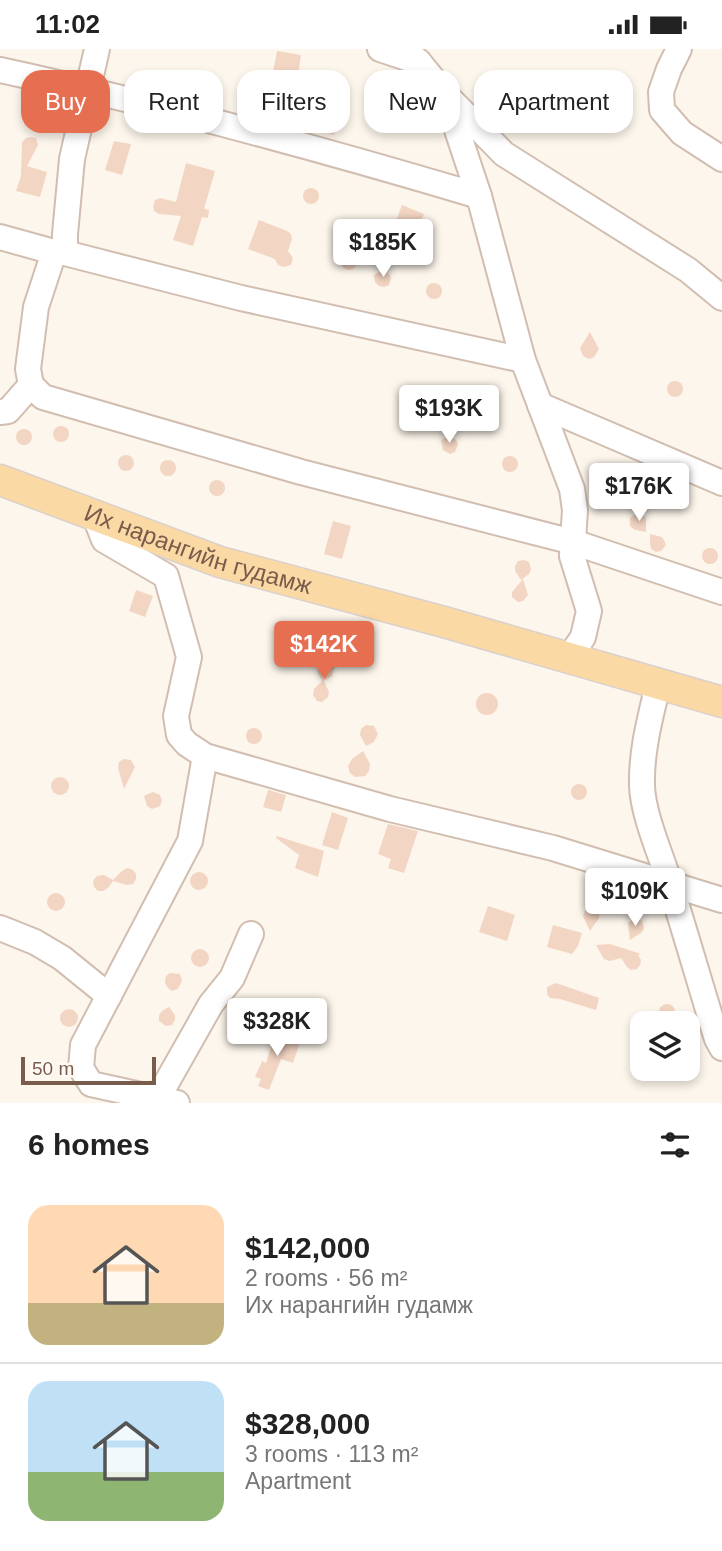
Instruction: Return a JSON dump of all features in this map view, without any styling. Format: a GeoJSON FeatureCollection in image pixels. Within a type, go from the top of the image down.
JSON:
{"type":"FeatureCollection","features":[{"type":"Feature","properties":{"kind":"main road","name":"Их нарангийн гудамж"},"geometry":{"type":"LineString","coordinates":[[0,480],[220,562],[444,622],[722,702]]}},
{"type":"Feature","properties":{"kind":"street"},"geometry":{"type":"LineString","coordinates":[[93,70],[97,49]]}},
{"type":"Feature","properties":{"kind":"street"},"geometry":{"type":"LineString","coordinates":[[380,49],[412,56],[424,70]]}},
{"type":"Feature","properties":{"kind":"street"},"geometry":{"type":"LineString","coordinates":[[679,49],[668,69],[661,92],[662,110],[682,133],[722,159]]}},
{"type":"Feature","properties":{"kind":"street"},"geometry":{"type":"LineString","coordinates":[[0,70],[21,74]]}},
{"type":"Feature","properties":{"kind":"street"},"geometry":{"type":"LineString","coordinates":[[110,95],[377,166],[479,197]]}},
{"type":"Feature","properties":{"kind":"street"},"geometry":{"type":"LineString","coordinates":[[460,110],[504,155],[688,269],[722,298]]}},
{"type":"Feature","properties":{"kind":"street"},"geometry":{"type":"LineString","coordinates":[[78,133],[72,159],[65,234],[36,307],[28,369],[31,385],[43,397],[288,468],[573,542],[722,592]]}},
{"type":"Feature","properties":{"kind":"street"},"geometry":{"type":"LineString","coordinates":[[458,133],[479,197],[523,361],[572,489],[575,510],[572,556],[589,611],[583,638],[569,658]]}},
{"type":"Feature","properties":{"kind":"street"},"geometry":{"type":"LineString","coordinates":[[0,237],[242,298],[523,361]]}},
{"type":"Feature","properties":{"kind":"street"},"geometry":{"type":"LineString","coordinates":[[0,412],[8,411],[31,385]]}},
{"type":"Feature","properties":{"kind":"street"},"geometry":{"type":"LineString","coordinates":[[540,405],[722,483]]}},
{"type":"Feature","properties":{"kind":"street"},"geometry":{"type":"LineString","coordinates":[[95,516],[104,540],[166,576],[188,657],[176,716],[179,735],[205,756],[390,809],[552,848],[722,899]]}},
{"type":"Feature","properties":{"kind":"street"},"geometry":{"type":"LineString","coordinates":[[658,685],[646,733],[642,789],[647,814],[722,1048]]}},
{"type":"Feature","properties":{"kind":"street"},"geometry":{"type":"LineString","coordinates":[[205,756],[190,841],[83,1045],[81,1068],[91,1084],[163,1102],[211,1004],[232,978],[251,934]]}},
{"type":"Feature","properties":{"kind":"street"},"geometry":{"type":"LineString","coordinates":[[0,928],[35,942],[62,958],[109,996]]}},
{"type":"Feature","properties":{"kind":"building"},"geometry":{"type":"Polygon","coordinates":[[[277,51],[301,55],[299,70],[273,70],[277,51]]]}},
{"type":"Feature","properties":{"kind":"building"},"geometry":{"type":"Polygon","coordinates":[[[31,137],[36,138],[38,145],[27,166],[47,172],[40,197],[16,191],[21,176],[22,142],[31,137]]]}},
{"type":"Feature","properties":{"kind":"building"},"geometry":{"type":"Polygon","coordinates":[[[114,141],[131,144],[122,175],[105,170],[114,141]]]}},
{"type":"Feature","properties":{"kind":"building"},"geometry":{"type":"Polygon","coordinates":[[[186,163],[215,171],[204,209],[209,210],[208,218],[202,217],[193,246],[173,240],[181,216],[159,214],[154,211],[153,206],[155,200],[160,198],[176,202],[186,163]]]}},
{"type":"Feature","properties":{"kind":"building"},"geometry":{"type":"Polygon","coordinates":[[[308,188],[314,188],[319,196],[317,202],[308,204],[303,199],[303,193],[308,188]]]}},
{"type":"Feature","properties":{"kind":"building"},"geometry":{"type":"Polygon","coordinates":[[[402,205],[424,214],[413,241],[392,232],[402,205]]]}},
{"type":"Feature","properties":{"kind":"building"},"geometry":{"type":"Polygon","coordinates":[[[259,220],[291,234],[288,251],[293,258],[291,265],[283,267],[278,265],[275,259],[248,249],[259,220]]]}},
{"type":"Feature","properties":{"kind":"building"},"geometry":{"type":"Polygon","coordinates":[[[346,254],[352,254],[357,262],[355,268],[346,270],[341,265],[341,259],[346,254]]]}},
{"type":"Feature","properties":{"kind":"building"},"geometry":{"type":"Polygon","coordinates":[[[381,271],[391,277],[389,285],[384,287],[375,282],[374,275],[381,271]]]}},
{"type":"Feature","properties":{"kind":"building"},"geometry":{"type":"Polygon","coordinates":[[[434,283],[440,285],[440,297],[434,299],[428,297],[426,291],[428,285],[434,283]]]}},
{"type":"Feature","properties":{"kind":"building"},"geometry":{"type":"Polygon","coordinates":[[[590,332],[599,349],[594,357],[589,359],[583,356],[580,348],[590,332]]]}},
{"type":"Feature","properties":{"kind":"building"},"geometry":{"type":"Polygon","coordinates":[[[675,381],[681,383],[681,395],[675,397],[669,395],[667,389],[669,383],[675,381]]]}},
{"type":"Feature","properties":{"kind":"building"},"geometry":{"type":"Polygon","coordinates":[[[61,426],[67,428],[67,440],[61,442],[55,440],[53,434],[55,428],[61,426]]]}},
{"type":"Feature","properties":{"kind":"building"},"geometry":{"type":"Polygon","coordinates":[[[21,429],[27,429],[32,437],[30,443],[21,445],[16,440],[16,434],[21,429]]]}},
{"type":"Feature","properties":{"kind":"building"},"geometry":{"type":"Polygon","coordinates":[[[448,437],[455,439],[458,444],[455,452],[450,454],[443,450],[441,440],[448,437]]]}},
{"type":"Feature","properties":{"kind":"building"},"geometry":{"type":"Polygon","coordinates":[[[126,455],[132,457],[132,469],[126,471],[120,469],[118,463],[120,457],[126,455]]]}},
{"type":"Feature","properties":{"kind":"building"},"geometry":{"type":"Polygon","coordinates":[[[507,456],[513,456],[518,464],[516,470],[507,472],[502,467],[502,461],[507,456]]]}},
{"type":"Feature","properties":{"kind":"building"},"geometry":{"type":"Polygon","coordinates":[[[168,460],[174,462],[174,474],[168,476],[162,474],[160,468],[162,462],[168,460]]]}},
{"type":"Feature","properties":{"kind":"building"},"geometry":{"type":"Polygon","coordinates":[[[217,480],[223,482],[223,494],[217,496],[211,494],[209,488],[211,482],[217,480]]]}},
{"type":"Feature","properties":{"kind":"building"},"geometry":{"type":"Polygon","coordinates":[[[637,513],[646,518],[646,532],[630,526],[630,518],[637,513]]]}},
{"type":"Feature","properties":{"kind":"building"},"geometry":{"type":"Polygon","coordinates":[[[333,521],[351,526],[342,559],[324,554],[333,521]]]}},
{"type":"Feature","properties":{"kind":"building"},"geometry":{"type":"Polygon","coordinates":[[[650,534],[664,540],[666,545],[661,551],[651,549],[650,534]]]}},
{"type":"Feature","properties":{"kind":"building"},"geometry":{"type":"Polygon","coordinates":[[[710,548],[716,550],[716,562],[710,564],[704,562],[702,556],[704,550],[710,548]]]}},
{"type":"Feature","properties":{"kind":"building"},"geometry":{"type":"Polygon","coordinates":[[[518,561],[529,562],[531,569],[521,580],[515,566],[518,561]]]}},
{"type":"Feature","properties":{"kind":"building"},"geometry":{"type":"Polygon","coordinates":[[[523,579],[528,595],[518,602],[512,597],[512,592],[523,579]]]}},
{"type":"Feature","properties":{"kind":"building"},"geometry":{"type":"Polygon","coordinates":[[[136,590],[153,596],[145,617],[129,611],[136,590]]]}},
{"type":"Feature","properties":{"kind":"building"},"geometry":{"type":"Polygon","coordinates":[[[342,639],[358,643],[349,664],[334,658],[342,639]]]}},
{"type":"Feature","properties":{"kind":"building"},"geometry":{"type":"Polygon","coordinates":[[[337,661],[332,676],[324,681],[329,692],[328,697],[322,702],[317,701],[313,695],[314,689],[322,681],[317,671],[319,666],[337,661]]]}},
{"type":"Feature","properties":{"kind":"building"},"geometry":{"type":"Polygon","coordinates":[[[487,693],[495,696],[498,704],[495,712],[487,715],[479,712],[476,704],[479,696],[487,693]]]}},
{"type":"Feature","properties":{"kind":"building"},"geometry":{"type":"Polygon","coordinates":[[[366,725],[374,726],[378,734],[374,742],[366,746],[360,735],[361,729],[366,725]]]}},
{"type":"Feature","properties":{"kind":"building"},"geometry":{"type":"Polygon","coordinates":[[[254,728],[260,730],[260,742],[254,744],[248,742],[246,736],[248,730],[254,728]]]}},
{"type":"Feature","properties":{"kind":"building"},"geometry":{"type":"Polygon","coordinates":[[[363,751],[370,764],[369,771],[365,776],[355,777],[348,766],[352,759],[363,751]]]}},
{"type":"Feature","properties":{"kind":"building"},"geometry":{"type":"Polygon","coordinates":[[[124,759],[131,760],[135,767],[124,789],[118,768],[119,762],[124,759]]]}},
{"type":"Feature","properties":{"kind":"building"},"geometry":{"type":"Polygon","coordinates":[[[60,777],[66,780],[69,786],[66,792],[60,795],[54,792],[51,786],[54,780],[60,777]]]}},
{"type":"Feature","properties":{"kind":"building"},"geometry":{"type":"Polygon","coordinates":[[[579,784],[585,786],[585,798],[579,800],[573,798],[571,792],[573,786],[579,784]]]}},
{"type":"Feature","properties":{"kind":"building"},"geometry":{"type":"Polygon","coordinates":[[[268,790],[286,795],[281,812],[263,807],[268,790]]]}},
{"type":"Feature","properties":{"kind":"building"},"geometry":{"type":"Polygon","coordinates":[[[153,792],[160,795],[162,800],[160,806],[152,809],[147,806],[144,796],[153,792]]]}},
{"type":"Feature","properties":{"kind":"building"},"geometry":{"type":"Polygon","coordinates":[[[332,812],[348,818],[338,850],[322,845],[332,812]]]}},
{"type":"Feature","properties":{"kind":"building"},"geometry":{"type":"Polygon","coordinates":[[[388,824],[418,831],[404,873],[388,868],[391,859],[378,854],[388,824]]]}},
{"type":"Feature","properties":{"kind":"building"},"geometry":{"type":"Polygon","coordinates":[[[277,836],[324,851],[318,877],[295,868],[299,855],[276,838],[277,836]]]}},
{"type":"Feature","properties":{"kind":"building"},"geometry":{"type":"Polygon","coordinates":[[[128,868],[136,874],[133,884],[113,881],[103,891],[94,887],[93,881],[97,876],[104,875],[113,880],[128,868]]]}},
{"type":"Feature","properties":{"kind":"building"},"geometry":{"type":"Polygon","coordinates":[[[199,872],[205,875],[208,881],[205,887],[199,890],[193,887],[190,881],[193,875],[199,872]]]}},
{"type":"Feature","properties":{"kind":"building"},"geometry":{"type":"Polygon","coordinates":[[[599,880],[605,884],[606,890],[594,900],[590,885],[599,880]]]}},
{"type":"Feature","properties":{"kind":"building"},"geometry":{"type":"Polygon","coordinates":[[[56,893],[62,896],[65,902],[62,908],[56,911],[50,908],[47,902],[50,896],[56,893]]]}},
{"type":"Feature","properties":{"kind":"building"},"geometry":{"type":"Polygon","coordinates":[[[592,904],[599,913],[599,918],[590,931],[583,916],[592,904]]]}},
{"type":"Feature","properties":{"kind":"building"},"geometry":{"type":"Polygon","coordinates":[[[488,906],[515,915],[507,941],[479,932],[488,906]]]}},
{"type":"Feature","properties":{"kind":"building"},"geometry":{"type":"Polygon","coordinates":[[[635,918],[642,921],[644,928],[630,940],[628,923],[635,918]]]}},
{"type":"Feature","properties":{"kind":"building"},"geometry":{"type":"Polygon","coordinates":[[[553,925],[582,933],[572,954],[547,947],[553,925]]]}},
{"type":"Feature","properties":{"kind":"building"},"geometry":{"type":"Polygon","coordinates":[[[610,944],[641,954],[638,955],[641,960],[637,969],[631,970],[621,958],[610,961],[604,959],[596,945],[610,944]]]}},
{"type":"Feature","properties":{"kind":"building"},"geometry":{"type":"Polygon","coordinates":[[[200,949],[206,952],[209,958],[206,964],[200,967],[194,964],[191,958],[194,952],[200,949]]]}},
{"type":"Feature","properties":{"kind":"building"},"geometry":{"type":"Polygon","coordinates":[[[170,973],[180,974],[182,981],[178,989],[172,991],[165,982],[170,973]]]}},
{"type":"Feature","properties":{"kind":"building"},"geometry":{"type":"Polygon","coordinates":[[[556,983],[599,998],[596,1010],[550,998],[547,987],[556,983]]]}},
{"type":"Feature","properties":{"kind":"building"},"geometry":{"type":"Polygon","coordinates":[[[667,1004],[675,1011],[659,1011],[661,1006],[667,1004]]]}},
{"type":"Feature","properties":{"kind":"building"},"geometry":{"type":"Polygon","coordinates":[[[169,1007],[175,1020],[172,1025],[166,1026],[159,1021],[159,1015],[169,1007]]]}},
{"type":"Feature","properties":{"kind":"building"},"geometry":{"type":"Polygon","coordinates":[[[69,1009],[75,1012],[78,1018],[75,1024],[69,1027],[63,1024],[60,1018],[63,1012],[69,1009]]]}},
{"type":"Feature","properties":{"kind":"building"},"geometry":{"type":"Polygon","coordinates":[[[276,1031],[301,1039],[293,1063],[281,1059],[269,1090],[258,1086],[261,1079],[255,1077],[262,1061],[266,1063],[276,1031]]]}}]}
